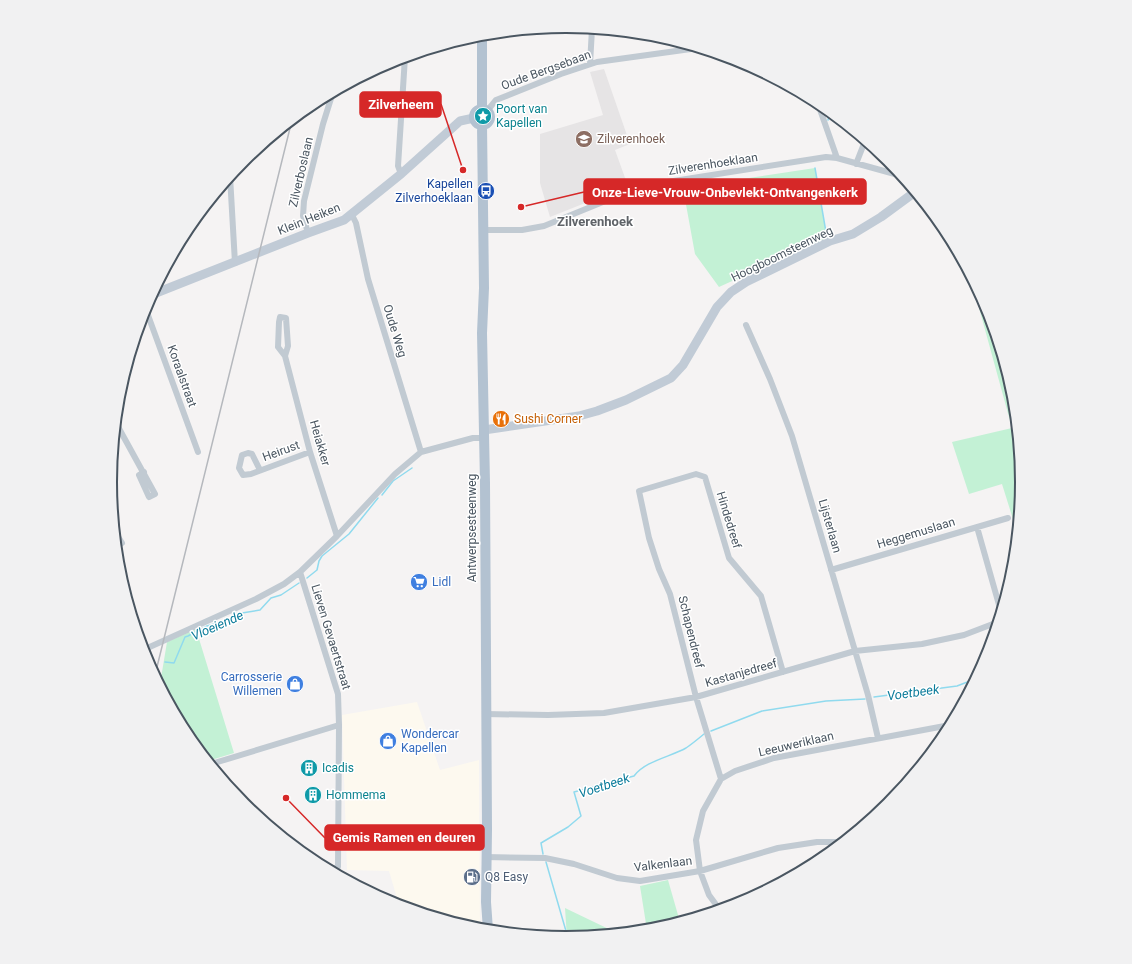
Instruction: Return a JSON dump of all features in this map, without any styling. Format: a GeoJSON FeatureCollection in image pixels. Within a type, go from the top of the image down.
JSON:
{"type":"FeatureCollection","features":[{"type":"Feature","properties":{"kind":"main road"},"geometry":{"type":"LineString","coordinates":[[482,41],[482,94],[485,110],[490,115],[490,120],[487,124],[482,125],[476,122],[474,118],[477,111],[485,110]]}},
{"type":"Feature","properties":{"kind":"main road","name":"Antwerpsesteenweg"},"geometry":{"type":"LineString","coordinates":[[482,125],[482,333],[487,830],[485,857],[487,924]]}},
{"type":"Feature","properties":{"kind":"street"},"geometry":{"type":"LineString","coordinates":[[590,64],[592,34]]}},
{"type":"Feature","properties":{"kind":"street","name":"Oude Bergsebaan"},"geometry":{"type":"LineString","coordinates":[[482,94],[492,101],[590,64],[687,50]]}},
{"type":"Feature","properties":{"kind":"street"},"geometry":{"type":"LineString","coordinates":[[401,174],[398,166],[405,63]]}},
{"type":"Feature","properties":{"kind":"street","name":"Zilverboslaan"},"geometry":{"type":"LineString","coordinates":[[308,233],[303,216],[304,200],[330,100]]}},
{"type":"Feature","properties":{"kind":"street","name":"Oude Bergsebaan"},"geometry":{"type":"LineString","coordinates":[[485,110],[496,100]]}},
{"type":"Feature","properties":{"kind":"street"},"geometry":{"type":"LineString","coordinates":[[820,113],[837,158]]}},
{"type":"Feature","properties":{"kind":"street","name":"Klein Heiken"},"geometry":{"type":"LineString","coordinates":[[159,292],[308,233],[335,224],[352,215],[401,174],[460,121],[474,118]]}},
{"type":"Feature","properties":{"kind":"street"},"geometry":{"type":"LineString","coordinates":[[863,145],[856,164],[891,173]]}},
{"type":"Feature","properties":{"kind":"street","name":"Zilverenhoeklaan"},"geometry":{"type":"LineString","coordinates":[[483,230],[522,230],[544,226],[648,185],[826,157],[837,158],[856,164]]}},
{"type":"Feature","properties":{"kind":"street"},"geometry":{"type":"LineString","coordinates":[[230,184],[235,262]]}},
{"type":"Feature","properties":{"kind":"street","name":"Hoogboomsteenweg"},"geometry":{"type":"LineString","coordinates":[[484,434],[585,415],[626,400],[671,378],[683,365],[717,307],[731,292],[746,282],[830,240],[853,234],[911,195]]}},
{"type":"Feature","properties":{"kind":"street","name":"Oude Weg"},"geometry":{"type":"LineString","coordinates":[[352,215],[356,222],[368,279],[421,452]]}},
{"type":"Feature","properties":{"kind":"street","name":"Koraalstraat"},"geometry":{"type":"LineString","coordinates":[[149,317],[198,452]]}},
{"type":"Feature","properties":{"kind":"street","name":"Heiakker"},"geometry":{"type":"LineString","coordinates":[[285,356],[288,346],[288,323],[286,318],[280,317],[278,347],[285,356],[310,452],[337,536]]}},
{"type":"Feature","properties":{"kind":"street","name":"Lijsterlaan"},"geometry":{"type":"LineString","coordinates":[[746,325],[770,379],[792,436],[868,695],[878,738]]}},
{"type":"Feature","properties":{"kind":"street"},"geometry":{"type":"LineString","coordinates":[[120,430],[144,472]]}},
{"type":"Feature","properties":{"kind":"street"},"geometry":{"type":"LineString","coordinates":[[149,647],[256,599],[284,584],[300,572],[337,536],[395,474],[421,452],[484,434]]}},
{"type":"Feature","properties":{"kind":"street","name":"Heirust"},"geometry":{"type":"LineString","coordinates":[[260,470],[310,452]]}},
{"type":"Feature","properties":{"kind":"street","name":"Hindedreef"},"geometry":{"type":"LineString","coordinates":[[639,491],[696,474],[705,477],[729,558],[760,596],[783,672]]}},
{"type":"Feature","properties":{"kind":"street","name":"Schapendreef"},"geometry":{"type":"LineString","coordinates":[[639,491],[649,538],[659,569],[670,594],[696,697],[721,779]]}},
{"type":"Feature","properties":{"kind":"street","name":"Heggemuslaan"},"geometry":{"type":"LineString","coordinates":[[831,570],[1008,518]]}},
{"type":"Feature","properties":{"kind":"street"},"geometry":{"type":"LineString","coordinates":[[977,527],[998,603]]}},
{"type":"Feature","properties":{"kind":"street","name":"Lieven Gevaertstraat"},"geometry":{"type":"LineString","coordinates":[[300,572],[338,694],[338,867],[336,868]]}},
{"type":"Feature","properties":{"kind":"street","name":"Kastanjedreef"},"geometry":{"type":"LineString","coordinates":[[485,714],[548,715],[604,713],[696,697],[855,651],[922,644],[964,635],[991,624]]}},
{"type":"Feature","properties":{"kind":"street"},"geometry":{"type":"LineString","coordinates":[[216,763],[339,725]]}},
{"type":"Feature","properties":{"kind":"street","name":"Leeuweriklaan"},"geometry":{"type":"LineString","coordinates":[[721,779],[735,772],[774,758],[942,726]]}},
{"type":"Feature","properties":{"kind":"street"},"geometry":{"type":"LineString","coordinates":[[716,905],[709,895],[700,871],[696,840],[703,811],[721,779]]}},
{"type":"Feature","properties":{"kind":"street","name":"Valkenlaan"},"geometry":{"type":"LineString","coordinates":[[485,857],[545,858],[574,864],[617,878],[640,881],[700,871],[778,848],[817,842],[833,842]]}},
{"type":"Feature","properties":{"kind":"shaded area","name":"Zilverenhoek"},"geometry":{"type":"Polygon","coordinates":[[[604,69],[630,144],[615,150],[628,186],[550,217],[540,183],[540,134],[603,115],[590,72],[604,69]]]}},
{"type":"Feature","properties":{"kind":"shaded area"},"geometry":{"type":"Polygon","coordinates":[[[417,702],[440,770],[479,760],[480,922],[450,916],[397,898],[389,871],[347,870],[342,715],[417,702]]]}},
{"type":"Feature","properties":{"kind":"green space"},"geometry":{"type":"Polygon","coordinates":[[[815,168],[827,238],[719,287],[695,254],[683,188],[815,168]]]}},
{"type":"Feature","properties":{"kind":"green space"},"geometry":{"type":"Polygon","coordinates":[[[977,302],[1000,366],[1011,425],[977,302]]]}},
{"type":"Feature","properties":{"kind":"green space"},"geometry":{"type":"Polygon","coordinates":[[[1012,428],[1015,482],[1013,520],[1002,484],[969,494],[952,442],[1012,428]]]}},
{"type":"Feature","properties":{"kind":"green space"},"geometry":{"type":"Polygon","coordinates":[[[196,629],[234,753],[213,759],[177,706],[161,677],[167,642],[196,629]]]}},
{"type":"Feature","properties":{"kind":"green space"},"geometry":{"type":"Polygon","coordinates":[[[668,880],[678,917],[646,923],[640,886],[668,880]]]}},
{"type":"Feature","properties":{"kind":"green space"},"geometry":{"type":"Polygon","coordinates":[[[565,908],[608,929],[595,930],[567,931],[565,908]]]}},
{"type":"Feature","properties":{"kind":"waterway"},"geometry":{"type":"LineString","coordinates":[[815,168],[827,238]]}},
{"type":"Feature","properties":{"kind":"waterway","name":"Vloeiende"},"geometry":{"type":"LineString","coordinates":[[382,495],[393,481],[412,468]]}},
{"type":"Feature","properties":{"kind":"waterway","name":"Vloeiende"},"geometry":{"type":"LineString","coordinates":[[307,578],[317,570],[322,556],[349,534],[378,498]]}},
{"type":"Feature","properties":{"kind":"waterway","name":"Vloeiende"},"geometry":{"type":"LineString","coordinates":[[165,662],[174,663],[185,637],[207,626],[232,619],[242,613],[260,610],[271,598],[281,595],[299,583]]}},
{"type":"Feature","properties":{"kind":"waterway","name":"Voetbeek"},"geometry":{"type":"LineString","coordinates":[[874,697],[957,686],[969,681]]}},
{"type":"Feature","properties":{"kind":"waterway","name":"Voetbeek"},"geometry":{"type":"LineString","coordinates":[[711,731],[762,711],[826,701],[865,699]]}},
{"type":"Feature","properties":{"kind":"waterway","name":"Voetbeek"},"geometry":{"type":"LineString","coordinates":[[543,854],[541,843],[568,827],[581,816],[574,792],[634,776],[651,763],[686,748],[704,734]]}},
{"type":"Feature","properties":{"kind":"waterway","name":"Voetbeek"},"geometry":{"type":"LineString","coordinates":[[546,862],[566,931]]}},
{"type":"Feature","properties":{"kind":"railway"},"geometry":{"type":"LineString","coordinates":[[157,667],[290,128]]}},
{"type":"Feature","properties":{"kind":"place","name":"Poort van Kapellen"},"geometry":{"type":"Point","coordinates":[483,116]}},
{"type":"Feature","properties":{"kind":"place","name":"Zilverenhoek"},"geometry":{"type":"Point","coordinates":[584,139]}},
{"type":"Feature","properties":{"kind":"place","name":"Zilverheem"},"geometry":{"type":"Point","coordinates":[463,170]}},
{"type":"Feature","properties":{"kind":"place","name":"Kapellen Zilverhoeklaan"},"geometry":{"type":"Point","coordinates":[486,191]}},
{"type":"Feature","properties":{"kind":"place","name":"Onze-Lieve-Vrouw-Onbevlekt-Ontvangenkerk"},"geometry":{"type":"Point","coordinates":[521,207]}},
{"type":"Feature","properties":{"kind":"place","name":"Sushi Corner"},"geometry":{"type":"Point","coordinates":[501,419]}},
{"type":"Feature","properties":{"kind":"place","name":"Lidl"},"geometry":{"type":"Point","coordinates":[419,582]}},
{"type":"Feature","properties":{"kind":"place","name":"Carrosserie Willemen"},"geometry":{"type":"Point","coordinates":[295,684]}},
{"type":"Feature","properties":{"kind":"place","name":"Wondercar Kapellen"},"geometry":{"type":"Point","coordinates":[388,741]}},
{"type":"Feature","properties":{"kind":"place","name":"Icadis"},"geometry":{"type":"Point","coordinates":[309,768]}},
{"type":"Feature","properties":{"kind":"place","name":"Hommema"},"geometry":{"type":"Point","coordinates":[313,795]}},
{"type":"Feature","properties":{"kind":"place","name":"Gemis Ramen en deuren"},"geometry":{"type":"Point","coordinates":[286,798]}},
{"type":"Feature","properties":{"kind":"place","name":"Q8 Easy"},"geometry":{"type":"Point","coordinates":[472,877]}},
{"type":"Feature","properties":{"kind":"district","name":"Zilverenhoek"},"geometry":{"type":"Point","coordinates":[595,221]}}]}
